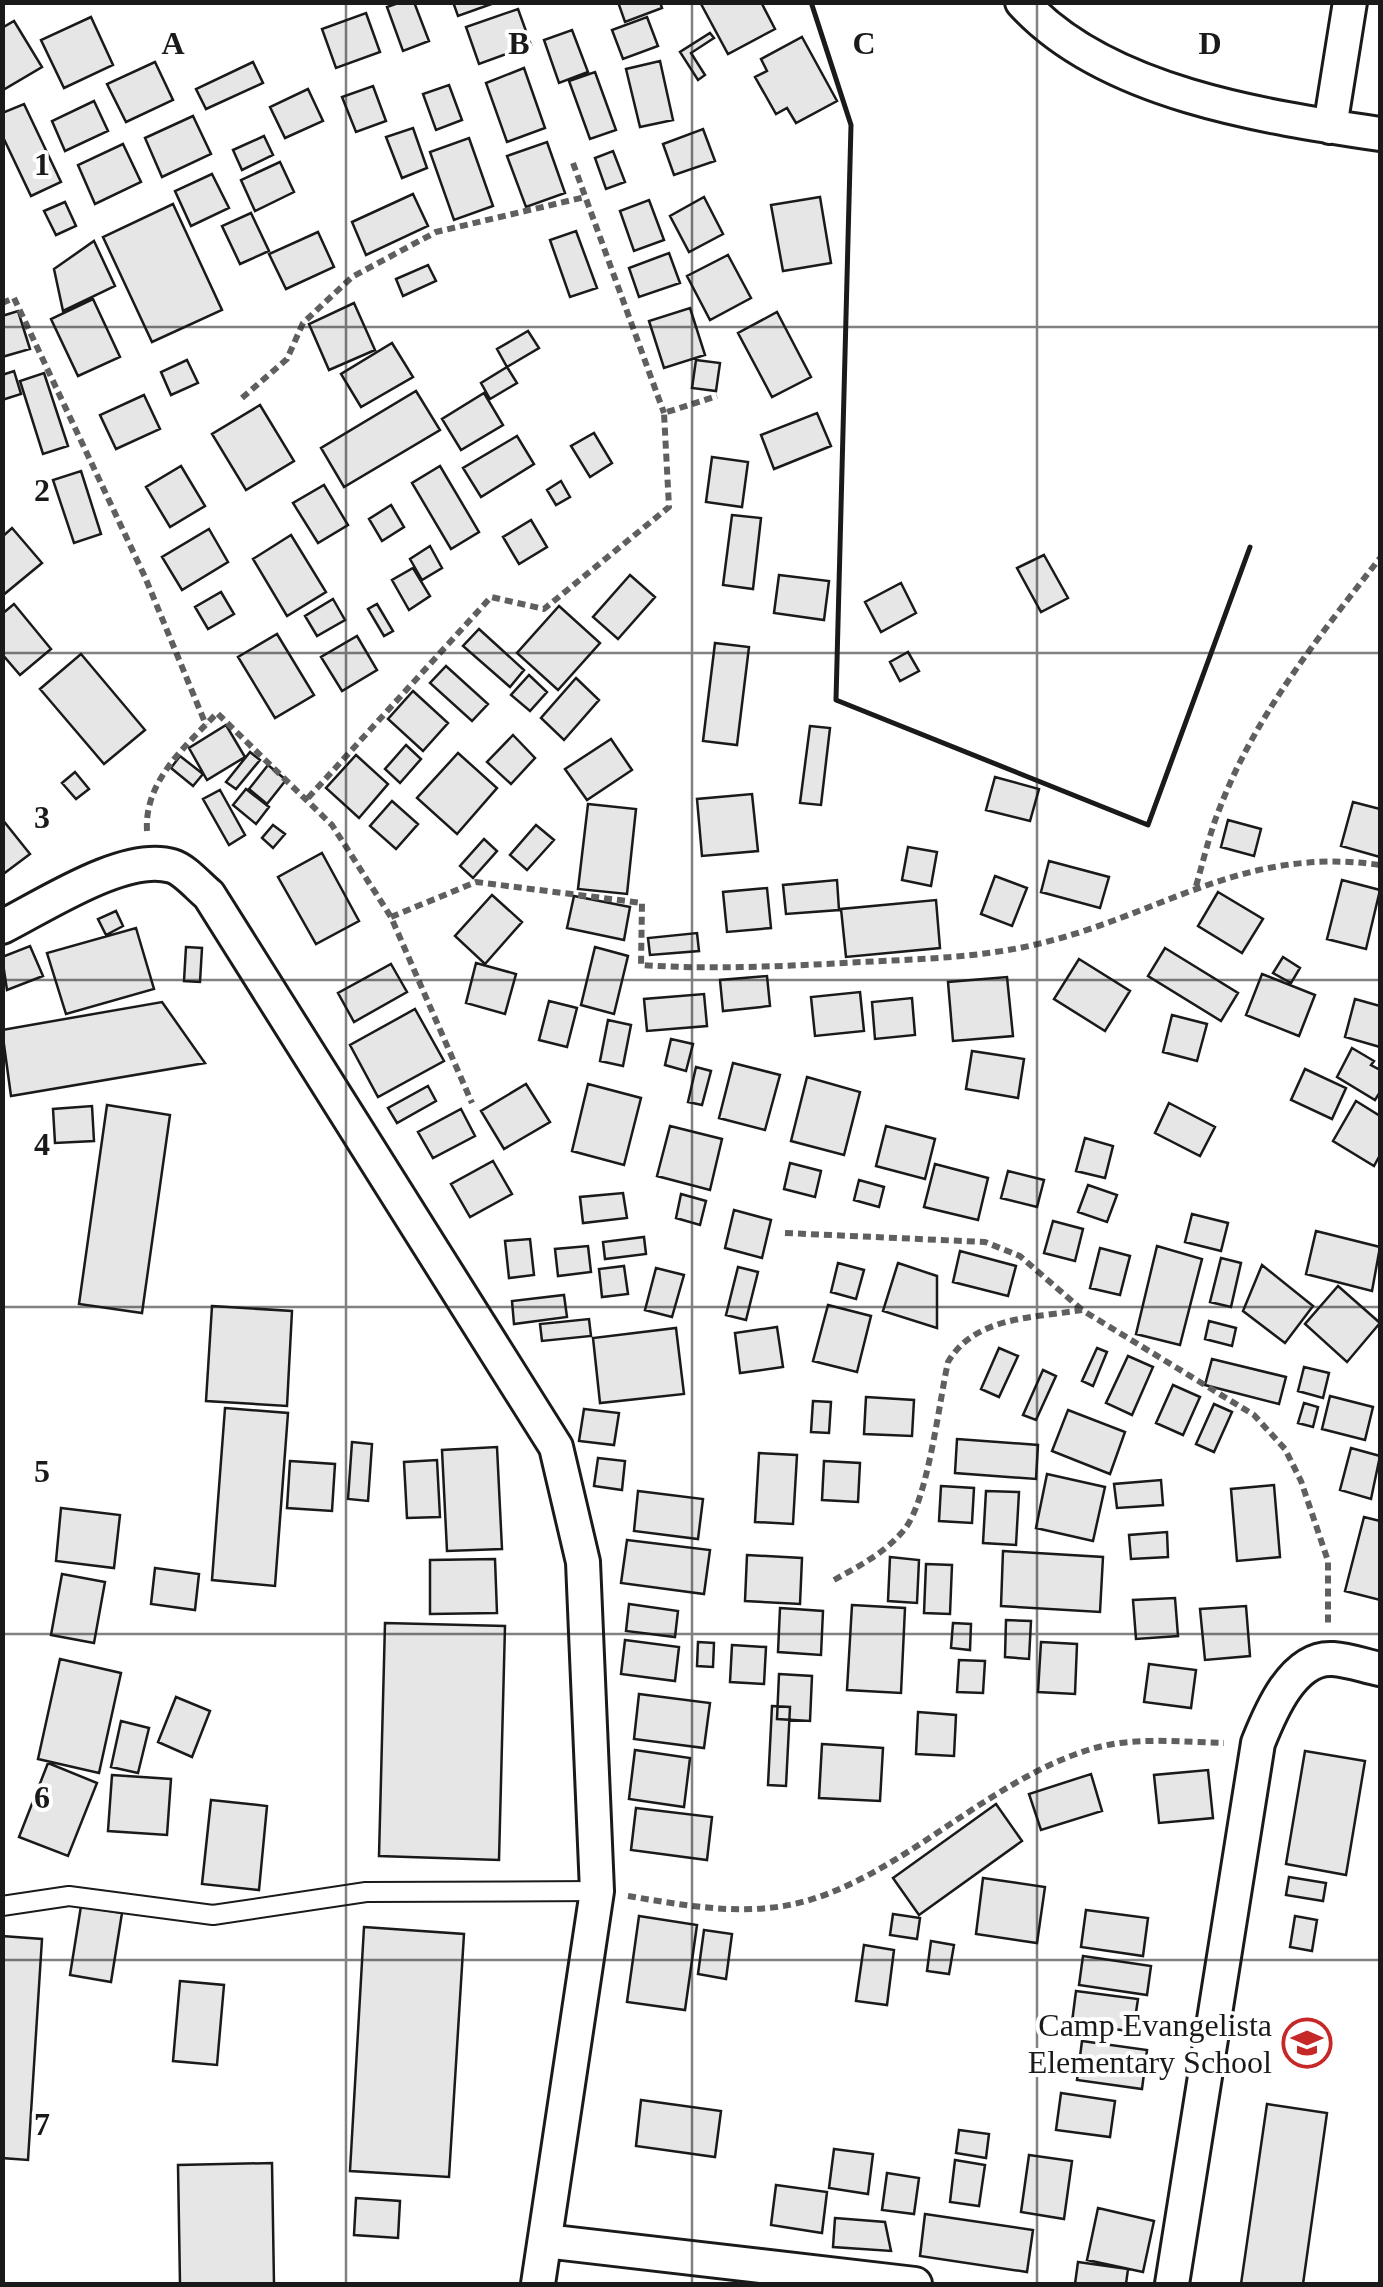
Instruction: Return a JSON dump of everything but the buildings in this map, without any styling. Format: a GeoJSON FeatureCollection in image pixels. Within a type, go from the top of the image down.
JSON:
{"type":"FeatureCollection","features":[{"type":"Feature","properties":{"kind":"street"},"geometry":{"type":"LineString","coordinates":[[1022,2],[1070,43],[1134,76],[1197,98],[1380,134]]}},
{"type":"Feature","properties":{"kind":"street"},"geometry":{"type":"LineString","coordinates":[[1330,127],[1350,2]]}},
{"type":"Feature","properties":{"kind":"street"},"geometry":{"type":"LineString","coordinates":[[2,927],[96,879],[150,862],[176,867],[209,895],[556,1447],[582,1562],[597,1892],[538,2284]]}},
{"type":"Feature","properties":{"kind":"street"},"geometry":{"type":"LineString","coordinates":[[1172,2284],[1258,1743],[1272,1706],[1293,1676],[1329,1658],[1380,1669]]}},
{"type":"Feature","properties":{"kind":"street"},"geometry":{"type":"LineString","coordinates":[[545,2241],[915,2284]]}},
{"type":"Feature","properties":{"kind":"lane"},"geometry":{"type":"LineString","coordinates":[[2,1906],[70,1896],[213,1915],[366,1892],[597,1892]]}},
{"type":"Feature","properties":{"kind":"path"},"geometry":{"type":"LineString","coordinates":[[308,798],[490,597],[544,610],[669,506],[664,413],[573,162]]}},
{"type":"Feature","properties":{"kind":"path"},"geometry":{"type":"LineString","coordinates":[[242,398],[287,359],[303,323],[352,277],[436,232],[586,197]]}},
{"type":"Feature","properties":{"kind":"path"},"geometry":{"type":"LineString","coordinates":[[2,304],[14,298],[146,577],[206,725]]}},
{"type":"Feature","properties":{"kind":"path"},"geometry":{"type":"LineString","coordinates":[[664,413],[716,396]]}},
{"type":"Feature","properties":{"kind":"path"},"geometry":{"type":"LineString","coordinates":[[1196,888],[1220,805],[1246,751],[1286,686],[1380,558]]}},
{"type":"Feature","properties":{"kind":"path"},"geometry":{"type":"LineString","coordinates":[[150,862],[146,805],[161,775],[217,713],[332,824],[391,917],[472,1103]]}},
{"type":"Feature","properties":{"kind":"path"},"geometry":{"type":"LineString","coordinates":[[391,917],[476,882],[565,890],[642,903],[641,965],[756,968],[974,956],[1104,924],[1196,888],[1295,860],[1380,865]]}},
{"type":"Feature","properties":{"kind":"path"},"geometry":{"type":"LineString","coordinates":[[784,1233],[985,1242],[1020,1256],[1082,1310],[1254,1415],[1285,1449],[1301,1481],[1328,1561],[1329,1658]]}},
{"type":"Feature","properties":{"kind":"path"},"geometry":{"type":"LineString","coordinates":[[834,1580],[882,1553],[907,1527],[919,1498],[948,1362],[959,1343],[975,1331],[1001,1324],[1082,1310]]}},
{"type":"Feature","properties":{"kind":"path"},"geometry":{"type":"LineString","coordinates":[[597,1892],[740,1910],[795,1904],[875,1869],[998,1790],[1091,1748],[1147,1742],[1258,1743]]}},
{"type":"Feature","properties":{"kind":"wall"},"geometry":{"type":"LineString","coordinates":[[811,2],[851,125],[836,700],[1148,825],[1250,547]]}},
{"type":"Feature","properties":{"kind":"place","name":"Camp Evangelista Elementary School"},"geometry":{"type":"Point","coordinates":[1307,2043]}}]}
